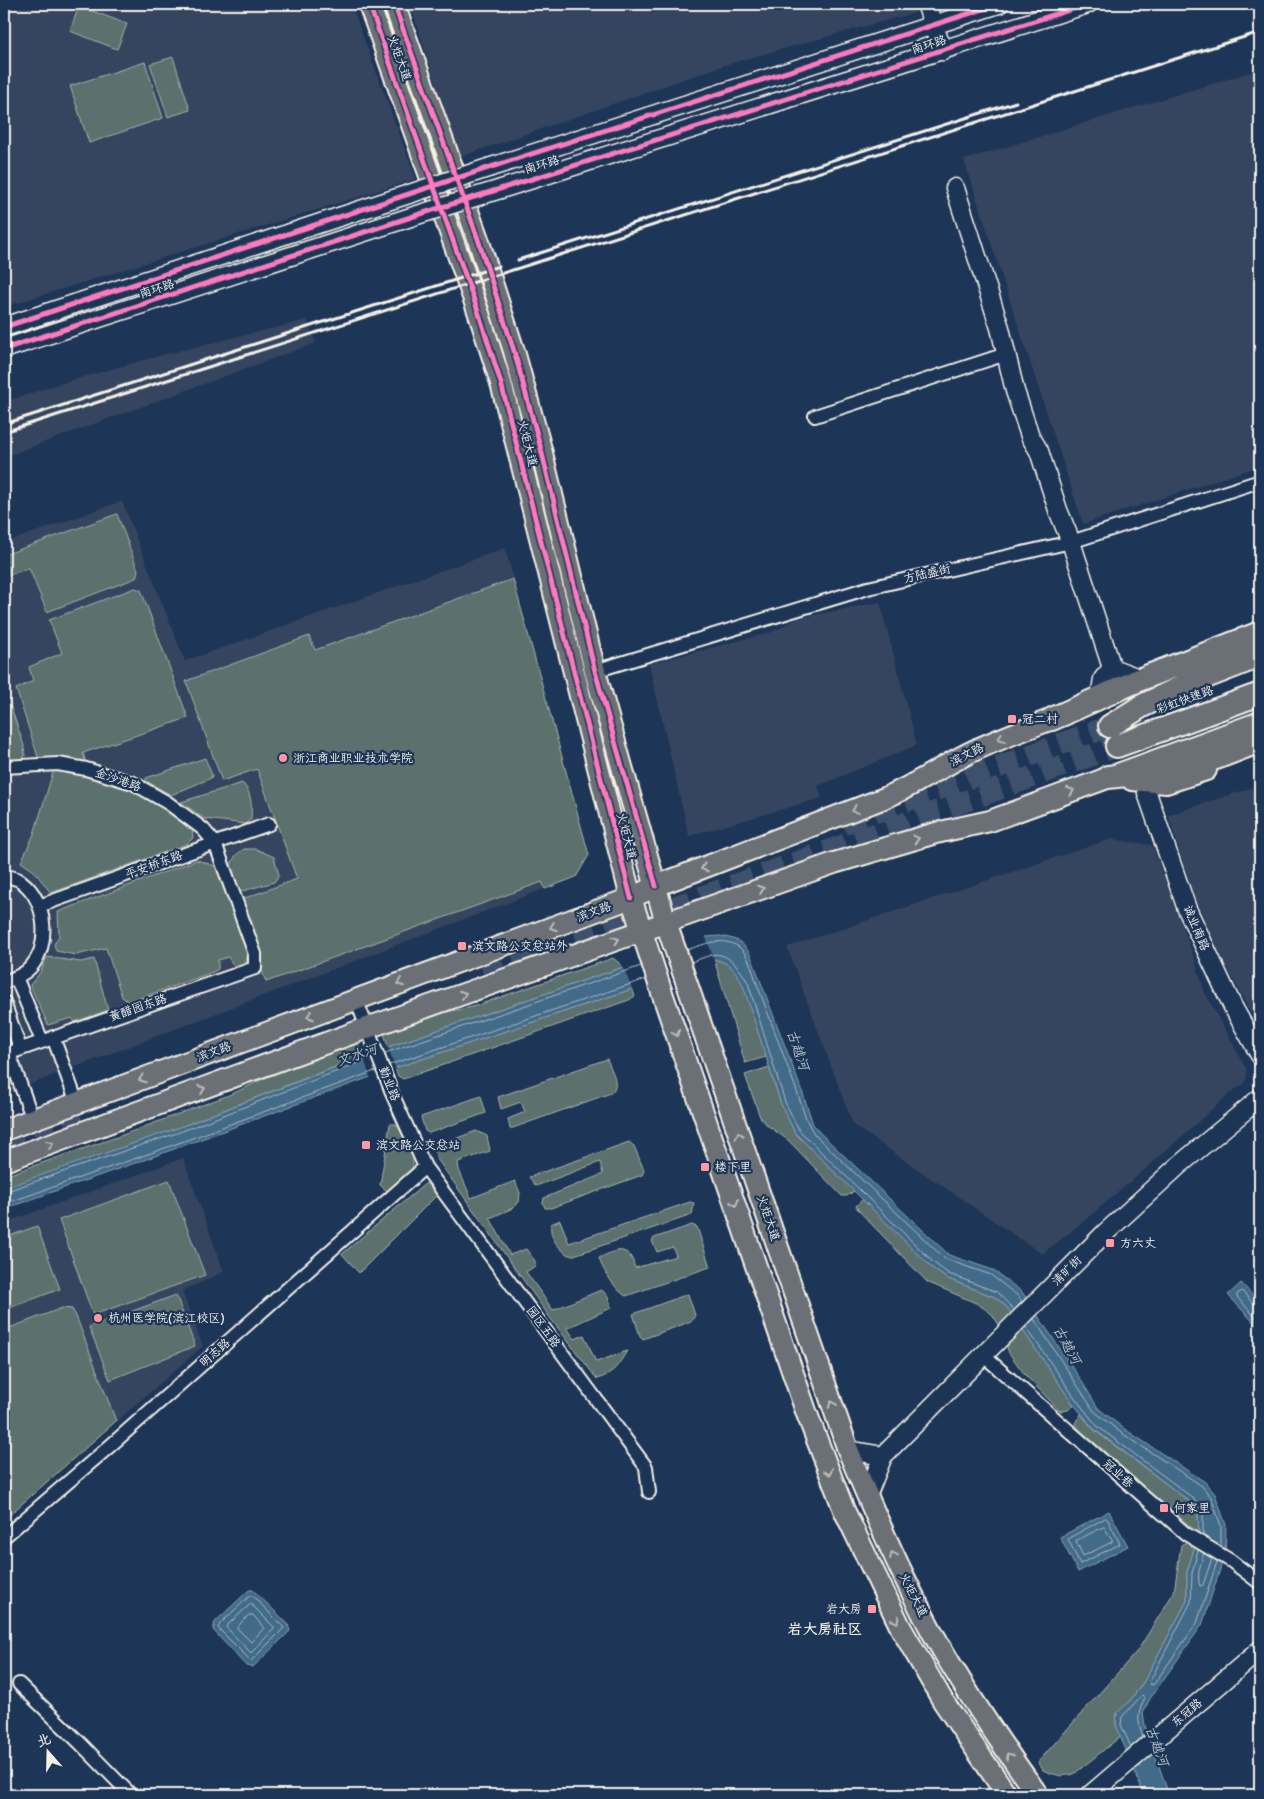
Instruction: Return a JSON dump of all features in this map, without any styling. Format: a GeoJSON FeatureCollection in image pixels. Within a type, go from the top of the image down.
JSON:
{"type":"FeatureCollection","features":[{"type":"Feature","properties":{"kind":"highway"},"geometry":{"type":"LineString","coordinates":[[1052,719],[1141,679],[1260,633]]}},
{"type":"Feature","properties":{"kind":"highway"},"geometry":{"type":"LineString","coordinates":[[1114,736],[1142,706],[1188,684],[1260,656]]}},
{"type":"Feature","properties":{"kind":"highway","name":"彩虹快速路"},"geometry":{"type":"LineString","coordinates":[[1114,736],[1260,673]]}},
{"type":"Feature","properties":{"kind":"highway","name":"彩虹快速路"},"geometry":{"type":"LineString","coordinates":[[1114,736],[1260,694]]}},
{"type":"Feature","properties":{"kind":"highway"},"geometry":{"type":"LineString","coordinates":[[1114,736],[1177,739],[1260,710]]}},
{"type":"Feature","properties":{"kind":"highway"},"geometry":{"type":"LineString","coordinates":[[1115,778],[1163,771],[1216,758],[1260,741]]}},
{"type":"Feature","properties":{"kind":"main road","name":"火炬大道"},"geometry":{"type":"LineString","coordinates":[[369,4],[496,366],[632,898],[648,950],[807,1414],[844,1510],[886,1600],[943,1701],[1006,1795]]}},
{"type":"Feature","properties":{"kind":"main road","name":"火炬大道"},"geometry":{"type":"LineString","coordinates":[[394,4],[478,239],[514,351],[541,449],[595,671],[669,932],[848,1450],[900,1569],[936,1637],[983,1716],[1038,1795]]}},
{"type":"Feature","properties":{"kind":"main road"},"geometry":{"type":"LineString","coordinates":[[926,4],[943,51]]}},
{"type":"Feature","properties":{"kind":"main road","name":"南环路"},"geometry":{"type":"LineString","coordinates":[[4,327],[491,167],[999,4]]}},
{"type":"Feature","properties":{"kind":"main road","name":"南环路"},"geometry":{"type":"LineString","coordinates":[[4,349],[414,216],[1088,4]]}},
{"type":"Feature","properties":{"kind":"main road"},"geometry":{"type":"LineString","coordinates":[[955,188],[1000,328],[1015,391],[1030,436],[1039,451],[1058,510],[1071,542],[1112,668]]}},
{"type":"Feature","properties":{"kind":"main road","name":"滨文路"},"geometry":{"type":"LineString","coordinates":[[4,1130],[632,898],[656,886],[887,797],[910,787],[941,768],[986,745],[1260,643]]}},
{"type":"Feature","properties":{"kind":"main road"},"geometry":{"type":"LineString","coordinates":[[1112,668],[1141,679]]}},
{"type":"Feature","properties":{"kind":"main road"},"geometry":{"type":"LineString","coordinates":[[1100,697],[1103,679],[1112,668]]}},
{"type":"Feature","properties":{"kind":"main road"},"geometry":{"type":"LineString","coordinates":[[4,1161],[370,1035],[642,930],[669,932],[834,863],[936,833],[990,821],[1115,778],[1260,722]]}},
{"type":"Feature","properties":{"kind":"main road"},"geometry":{"type":"LineString","coordinates":[[1115,778],[1154,788],[1260,751]]}},
{"type":"Feature","properties":{"kind":"main road","name":"诚业南路"},"geometry":{"type":"LineString","coordinates":[[1154,788],[1187,909],[1232,1008],[1260,1055]]}},
{"type":"Feature","properties":{"kind":"main road","name":"清旷街"},"geometry":{"type":"LineString","coordinates":[[867,1496],[883,1456],[1038,1299],[1104,1234],[1178,1166],[1260,1098]]}},
{"type":"Feature","properties":{"kind":"main road"},"geometry":{"type":"LineString","coordinates":[[792,1369],[805,1359],[817,1362]]}},
{"type":"Feature","properties":{"kind":"main road"},"geometry":{"type":"LineString","coordinates":[[848,1450],[883,1456]]}},
{"type":"Feature","properties":{"kind":"main road","name":"东冠路"},"geometry":{"type":"LineString","coordinates":[[1090,1795],[1260,1650]]}},
{"type":"Feature","properties":{"kind":"street"},"geometry":{"type":"LineString","coordinates":[[815,416],[1006,354]]}},
{"type":"Feature","properties":{"kind":"street","name":"方陆盛街"},"geometry":{"type":"LineString","coordinates":[[595,671],[797,608],[868,588],[1071,542],[1260,480]]}},
{"type":"Feature","properties":{"kind":"street","name":"金沙港路"},"geometry":{"type":"LineString","coordinates":[[4,767],[58,764],[133,783],[168,803],[203,829],[215,844]]}},
{"type":"Feature","properties":{"kind":"street","name":"平安桥东路"},"geometry":{"type":"LineString","coordinates":[[39,906],[269,824]]}},
{"type":"Feature","properties":{"kind":"street","name":"黄醋园东路"},"geometry":{"type":"LineString","coordinates":[[11,1052],[255,968],[255,954],[215,844]]}},
{"type":"Feature","properties":{"kind":"street"},"geometry":{"type":"LineString","coordinates":[[4,876],[21,880],[30,890],[39,906],[42,924],[42,940],[39,953],[31,967],[4,982]]}},
{"type":"Feature","properties":{"kind":"street"},"geometry":{"type":"LineString","coordinates":[[16,977],[48,1039],[77,1103]]}},
{"type":"Feature","properties":{"kind":"street","name":"勤业路"},"geometry":{"type":"LineString","coordinates":[[356,999],[425,1167]]}},
{"type":"Feature","properties":{"kind":"street"},"geometry":{"type":"LineString","coordinates":[[4,1002],[11,1052],[33,1120]]}},
{"type":"Feature","properties":{"kind":"street","name":"园区五路"},"geometry":{"type":"LineString","coordinates":[[425,1167],[646,1467],[649,1492]]}},
{"type":"Feature","properties":{"kind":"street","name":"明志路"},"geometry":{"type":"LineString","coordinates":[[4,1538],[425,1167]]}},
{"type":"Feature","properties":{"kind":"street","name":"冠业巷"},"geometry":{"type":"LineString","coordinates":[[983,1355],[1177,1527],[1260,1583]]}},
{"type":"Feature","properties":{"kind":"street"},"geometry":{"type":"LineString","coordinates":[[19,1684],[131,1795]]}},
{"type":"Feature","properties":{"kind":"shaded area"},"geometry":{"type":"Polygon","coordinates":[[[4,4],[351,4],[416,179],[4,307],[4,4]]]}},
{"type":"Feature","properties":{"kind":"shaded area"},"geometry":{"type":"Polygon","coordinates":[[[410,4],[911,4],[914,13],[728,64],[460,157],[410,4]]]}},
{"type":"Feature","properties":{"kind":"shaded area"},"geometry":{"type":"Polygon","coordinates":[[[1260,69],[1260,466],[1083,524],[964,160],[1260,69]]]}},
{"type":"Feature","properties":{"kind":"shaded area"},"geometry":{"type":"Polygon","coordinates":[[[307,320],[316,343],[4,457],[4,402],[55,385],[158,356],[307,320]]]}},
{"type":"Feature","properties":{"kind":"shaded area","name":"浙江商业职业技术学院"},"geometry":{"type":"Polygon","coordinates":[[[122,501],[185,661],[505,548],[589,855],[576,877],[4,1094],[4,543],[122,501]]]}},
{"type":"Feature","properties":{"kind":"shaded area"},"geometry":{"type":"Polygon","coordinates":[[[880,602],[917,745],[818,786],[822,798],[689,836],[649,664],[772,632],[798,618],[880,602]]]}},
{"type":"Feature","properties":{"kind":"shaded area"},"geometry":{"type":"Polygon","coordinates":[[[1260,785],[1260,1030],[1222,959],[1194,897],[1168,815],[1260,785]]]}},
{"type":"Feature","properties":{"kind":"shaded area"},"geometry":{"type":"Polygon","coordinates":[[[1111,839],[1152,845],[1195,960],[1205,993],[1246,1068],[1247,1075],[1245,1083],[1230,1093],[1150,1165],[1042,1254],[853,1125],[787,947],[1111,839]]]}},
{"type":"Feature","properties":{"kind":"shaded area","name":"杭州医学院(滨江校区)"},"geometry":{"type":"Polygon","coordinates":[[[183,1158],[224,1272],[182,1291],[203,1346],[4,1520],[4,1223],[183,1158]]]}},
{"type":"Feature","properties":{"kind":"green space"},"geometry":{"type":"Polygon","coordinates":[[[79,6],[127,24],[117,49],[70,31],[79,6]]]}},
{"type":"Feature","properties":{"kind":"green space"},"geometry":{"type":"Polygon","coordinates":[[[173,57],[190,110],[168,117],[150,64],[173,57]]]}},
{"type":"Feature","properties":{"kind":"green space"},"geometry":{"type":"Polygon","coordinates":[[[145,62],[163,118],[89,143],[70,86],[145,62]]]}},
{"type":"Feature","properties":{"kind":"green space"},"geometry":{"type":"Polygon","coordinates":[[[117,514],[138,570],[136,578],[47,612],[29,568],[4,577],[4,555],[117,514]]]}},
{"type":"Feature","properties":{"kind":"green space"},"geometry":{"type":"Polygon","coordinates":[[[513,579],[589,855],[576,877],[545,889],[542,882],[266,982],[237,901],[297,879],[257,769],[222,781],[186,681],[309,636],[315,650],[513,579]]]}},
{"type":"Feature","properties":{"kind":"green space"},"geometry":{"type":"Polygon","coordinates":[[[135,588],[141,590],[188,718],[83,753],[86,763],[39,760],[16,689],[33,681],[29,667],[62,653],[49,620],[135,588]]]}},
{"type":"Feature","properties":{"kind":"green space"},"geometry":{"type":"Polygon","coordinates":[[[4,687],[24,746],[25,756],[19,762],[4,761],[4,687]]]}},
{"type":"Feature","properties":{"kind":"green space"},"geometry":{"type":"Polygon","coordinates":[[[205,758],[212,775],[211,778],[171,795],[146,781],[146,778],[205,758]]]}},
{"type":"Feature","properties":{"kind":"green space"},"geometry":{"type":"Polygon","coordinates":[[[54,769],[81,772],[130,786],[186,821],[192,828],[193,838],[187,844],[51,893],[34,871],[21,862],[34,834],[54,769]]]}},
{"type":"Feature","properties":{"kind":"green space"},"geometry":{"type":"Polygon","coordinates":[[[242,783],[248,790],[251,804],[251,819],[246,824],[205,819],[181,802],[242,783]]]}},
{"type":"Feature","properties":{"kind":"green space"},"geometry":{"type":"Polygon","coordinates":[[[244,849],[256,849],[274,857],[279,875],[274,882],[239,892],[230,866],[236,855],[244,849]]]}},
{"type":"Feature","properties":{"kind":"green space"},"geometry":{"type":"Polygon","coordinates":[[[197,860],[215,866],[220,875],[249,948],[245,965],[235,968],[228,957],[218,960],[218,969],[213,972],[129,1002],[122,997],[106,948],[76,955],[56,951],[54,944],[59,936],[58,912],[197,860]]]}},
{"type":"Feature","properties":{"kind":"green space"},"geometry":{"type":"Polygon","coordinates":[[[47,957],[81,962],[94,959],[108,1010],[75,1022],[72,1018],[48,1025],[30,985],[40,973],[47,957]]]}},
{"type":"Feature","properties":{"kind":"green space"},"geometry":{"type":"Polygon","coordinates":[[[613,958],[624,967],[388,1047],[384,1033],[436,1014],[472,1007],[613,958]]]}},
{"type":"Feature","properties":{"kind":"green space"},"geometry":{"type":"Polygon","coordinates":[[[714,959],[731,966],[740,977],[749,999],[766,1057],[745,1063],[714,959]]]}},
{"type":"Feature","properties":{"kind":"green space"},"geometry":{"type":"Polygon","coordinates":[[[632,989],[635,996],[629,1000],[403,1079],[398,1076],[395,1068],[632,989]]]}},
{"type":"Feature","properties":{"kind":"green space"},"geometry":{"type":"Polygon","coordinates":[[[357,1041],[363,1056],[175,1129],[4,1190],[4,1176],[117,1137],[234,1093],[267,1077],[357,1041]]]}},
{"type":"Feature","properties":{"kind":"green space"},"geometry":{"type":"Polygon","coordinates":[[[607,1059],[615,1081],[614,1089],[611,1093],[510,1129],[508,1119],[525,1112],[521,1102],[501,1109],[498,1097],[607,1059]]]}},
{"type":"Feature","properties":{"kind":"green space"},"geometry":{"type":"Polygon","coordinates":[[[769,1067],[781,1104],[795,1133],[854,1191],[847,1196],[842,1196],[788,1140],[768,1126],[760,1117],[745,1075],[769,1067]]]}},
{"type":"Feature","properties":{"kind":"green space"},"geometry":{"type":"Polygon","coordinates":[[[481,1096],[486,1113],[429,1133],[425,1131],[421,1117],[481,1096]]]}},
{"type":"Feature","properties":{"kind":"green space"},"geometry":{"type":"Polygon","coordinates":[[[390,1124],[396,1124],[406,1140],[412,1153],[413,1165],[407,1177],[388,1192],[380,1185],[390,1124]]]}},
{"type":"Feature","properties":{"kind":"green space"},"geometry":{"type":"Polygon","coordinates":[[[476,1131],[487,1136],[490,1151],[458,1162],[459,1170],[471,1198],[515,1181],[520,1193],[519,1202],[513,1208],[490,1218],[510,1255],[526,1249],[535,1261],[535,1266],[526,1272],[553,1310],[601,1290],[608,1298],[611,1308],[567,1328],[575,1339],[584,1335],[596,1362],[627,1351],[618,1365],[607,1375],[597,1379],[551,1319],[437,1159],[433,1147],[476,1131]]]}},
{"type":"Feature","properties":{"kind":"green space"},"geometry":{"type":"Polygon","coordinates":[[[629,1142],[634,1146],[644,1170],[642,1175],[551,1208],[545,1208],[544,1198],[603,1174],[600,1162],[536,1186],[529,1177],[629,1142]]]}},
{"type":"Feature","properties":{"kind":"green space"},"geometry":{"type":"Polygon","coordinates":[[[169,1180],[205,1275],[93,1315],[59,1220],[169,1180]]]}},
{"type":"Feature","properties":{"kind":"green space"},"geometry":{"type":"Polygon","coordinates":[[[426,1183],[437,1195],[359,1273],[342,1254],[426,1183]]]}},
{"type":"Feature","properties":{"kind":"green space"},"geometry":{"type":"Polygon","coordinates":[[[863,1199],[931,1267],[946,1278],[995,1297],[1007,1307],[1074,1405],[1068,1410],[1060,1411],[1025,1375],[1009,1353],[1001,1328],[992,1314],[978,1304],[927,1282],[859,1211],[856,1206],[863,1199]]]}},
{"type":"Feature","properties":{"kind":"green space"},"geometry":{"type":"Polygon","coordinates":[[[690,1202],[694,1203],[692,1215],[574,1255],[568,1255],[561,1249],[551,1234],[551,1224],[560,1220],[569,1243],[690,1202]]]}},
{"type":"Feature","properties":{"kind":"green space"},"geometry":{"type":"Polygon","coordinates":[[[692,1225],[697,1227],[710,1267],[626,1296],[614,1285],[600,1262],[599,1258],[619,1251],[623,1251],[630,1256],[635,1268],[676,1256],[673,1247],[657,1252],[652,1241],[654,1238],[692,1225]]]}},
{"type":"Feature","properties":{"kind":"green space"},"geometry":{"type":"Polygon","coordinates":[[[37,1226],[60,1289],[4,1310],[4,1238],[37,1226]]]}},
{"type":"Feature","properties":{"kind":"green space"},"geometry":{"type":"Polygon","coordinates":[[[688,1294],[695,1315],[692,1321],[643,1339],[640,1336],[633,1314],[688,1294]]]}},
{"type":"Feature","properties":{"kind":"green space"},"geometry":{"type":"Polygon","coordinates":[[[176,1295],[195,1346],[110,1380],[89,1327],[176,1295]]]}},
{"type":"Feature","properties":{"kind":"green space"},"geometry":{"type":"Polygon","coordinates":[[[62,1308],[72,1309],[76,1316],[116,1421],[7,1517],[4,1509],[4,1330],[62,1308]]]}},
{"type":"Feature","properties":{"kind":"green space"},"geometry":{"type":"Polygon","coordinates":[[[1081,1414],[1094,1430],[1189,1501],[1198,1514],[1199,1533],[1078,1428],[1075,1423],[1081,1414]]]}},
{"type":"Feature","properties":{"kind":"green space"},"geometry":{"type":"Polygon","coordinates":[[[1188,1541],[1196,1543],[1187,1572],[1187,1601],[1143,1683],[1130,1701],[1117,1714],[1116,1725],[1121,1736],[1074,1774],[1061,1776],[1043,1770],[1038,1762],[1138,1650],[1174,1592],[1181,1545],[1188,1541]]]}},
{"type":"Feature","properties":{"kind":"water"},"geometry":{"type":"Polygon","coordinates":[[[720,936],[739,942],[751,956],[813,1124],[819,1132],[949,1255],[993,1270],[1022,1292],[1098,1408],[1123,1428],[1205,1482],[1215,1494],[1226,1525],[1225,1554],[1202,1625],[1151,1697],[1143,1712],[1145,1726],[1169,1795],[1144,1795],[1116,1725],[1117,1713],[1130,1701],[1143,1683],[1187,1601],[1187,1572],[1199,1533],[1198,1514],[1189,1501],[1094,1429],[1071,1401],[1007,1307],[995,1297],[946,1278],[931,1267],[795,1133],[781,1104],[743,985],[729,965],[714,959],[632,989],[395,1068],[4,1209],[4,1188],[175,1129],[388,1047],[624,967],[706,937],[720,936]]]}},
{"type":"Feature","properties":{"kind":"water"},"geometry":{"type":"Polygon","coordinates":[[[1241,1283],[1260,1303],[1260,1329],[1228,1295],[1241,1283]]]}},
{"type":"Feature","properties":{"kind":"water"},"geometry":{"type":"Polygon","coordinates":[[[1109,1511],[1128,1546],[1078,1572],[1060,1537],[1109,1511]]]}},
{"type":"Feature","properties":{"kind":"water"},"geometry":{"type":"Polygon","coordinates":[[[249,1590],[253,1590],[288,1624],[290,1631],[253,1667],[246,1666],[213,1630],[215,1622],[249,1590]]]}},
{"type":"Feature","properties":{"kind":"pier"},"geometry":{"type":"Polygon","coordinates":[[[705,935],[715,962],[633,991],[622,965],[705,935]]]}},
{"type":"Feature","properties":{"kind":"pier"},"geometry":{"type":"Polygon","coordinates":[[[387,1044],[396,1070],[371,1080],[362,1053],[387,1044]]]}},
{"type":"Feature","properties":{"kind":"tunnel"},"geometry":{"type":"LineString","coordinates":[[843,824],[1110,726]]}},
{"type":"Feature","properties":{"kind":"tunnel"},"geometry":{"type":"LineString","coordinates":[[484,976],[1117,746]]}},
{"type":"Feature","properties":{"kind":"tunnel"},"geometry":{"type":"LineString","coordinates":[[4,1150],[83,1122]]}},
{"type":"Feature","properties":{"kind":"railway"},"geometry":{"type":"LineString","coordinates":[[4,432],[1260,32]]}},
{"type":"Feature","properties":{"kind":"railway"},"geometry":{"type":"LineString","coordinates":[[518,260],[1016,102]]}},
{"type":"Feature","properties":{"kind":"railway"},"geometry":{"type":"LineString","coordinates":[[4,424],[499,266]]}},
{"type":"Feature","properties":{"kind":"cycle path"},"geometry":{"type":"LineString","coordinates":[[369,4],[479,314],[501,383],[631,898]]}},
{"type":"Feature","properties":{"kind":"cycle path"},"geometry":{"type":"LineString","coordinates":[[394,4],[478,239],[514,351],[541,449],[595,671],[656,886]]}},
{"type":"Feature","properties":{"kind":"cycle path"},"geometry":{"type":"LineString","coordinates":[[4,327],[491,167],[999,4]]}},
{"type":"Feature","properties":{"kind":"cycle path"},"geometry":{"type":"LineString","coordinates":[[4,349],[414,216],[1088,4]]}},
{"type":"Feature","properties":{"kind":"place","name":"冠二村"},"geometry":{"type":"Point","coordinates":[1012,719]}},
{"type":"Feature","properties":{"kind":"place","name":"浙江商业职业技术学院"},"geometry":{"type":"Point","coordinates":[283,758]}},
{"type":"Feature","properties":{"kind":"place","name":"滨文路公交总站外"},"geometry":{"type":"Point","coordinates":[462,946]}},
{"type":"Feature","properties":{"kind":"place","name":"滨文路公交总站"},"geometry":{"type":"Point","coordinates":[366,1145]}},
{"type":"Feature","properties":{"kind":"place","name":"楼下里"},"geometry":{"type":"Point","coordinates":[705,1167]}},
{"type":"Feature","properties":{"kind":"place","name":"方六丈"},"geometry":{"type":"Point","coordinates":[1110,1243]}},
{"type":"Feature","properties":{"kind":"place","name":"杭州医学院(滨江校区)"},"geometry":{"type":"Point","coordinates":[98,1318]}},
{"type":"Feature","properties":{"kind":"place","name":"何家里"},"geometry":{"type":"Point","coordinates":[1164,1508]}},
{"type":"Feature","properties":{"kind":"place","name":"岩大房"},"geometry":{"type":"Point","coordinates":[872,1609]}},
{"type":"Feature","properties":{"kind":"district","name":"岩大房社区"},"geometry":{"type":"Point","coordinates":[825,1629]}},
{"type":"Feature","properties":{"kind":"water label","name":"古越河"},"geometry":{"type":"Point","coordinates":[798,1050]}},
{"type":"Feature","properties":{"kind":"water label","name":"文水河"},"geometry":{"type":"Point","coordinates":[357,1055]}},
{"type":"Feature","properties":{"kind":"water label","name":"古越河"},"geometry":{"type":"Point","coordinates":[1067,1345]}},
{"type":"Feature","properties":{"kind":"water label","name":"古越河"},"geometry":{"type":"Point","coordinates":[1157,1746]}}]}
